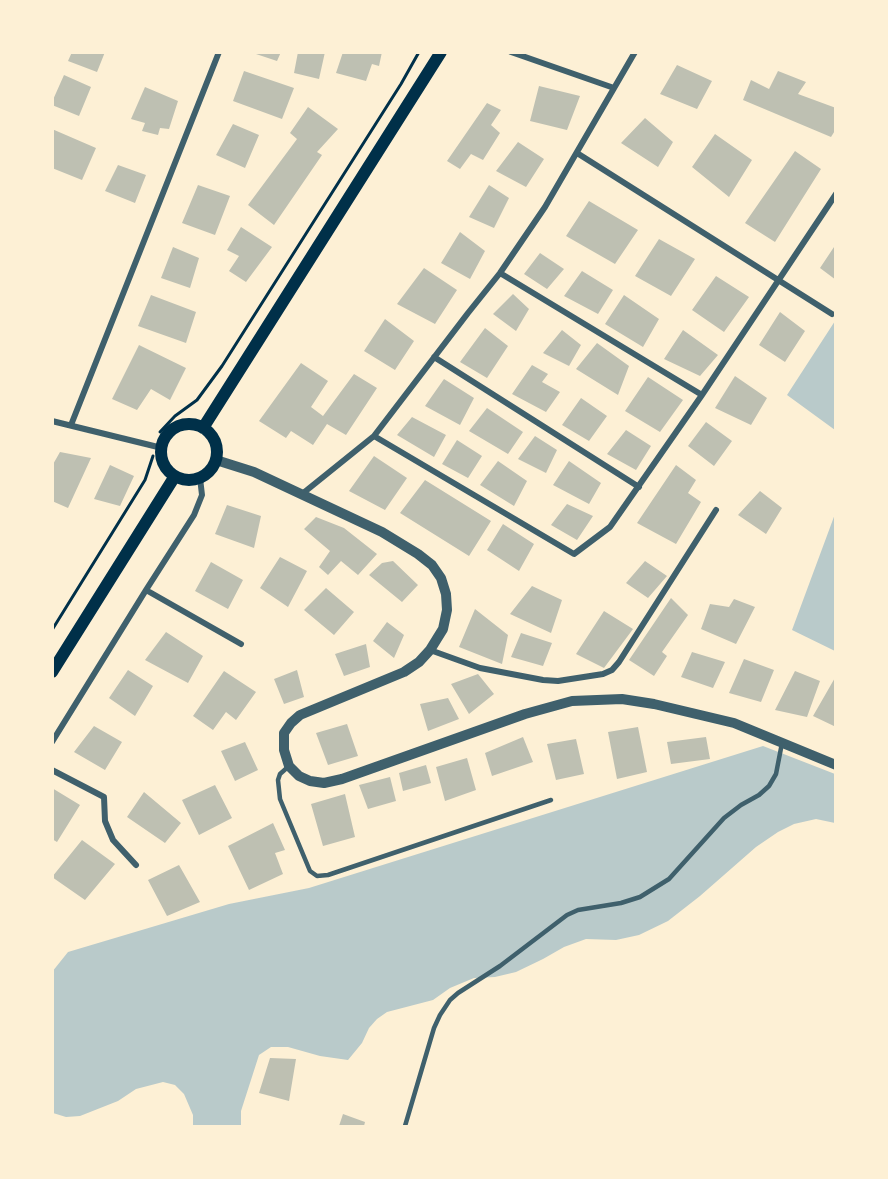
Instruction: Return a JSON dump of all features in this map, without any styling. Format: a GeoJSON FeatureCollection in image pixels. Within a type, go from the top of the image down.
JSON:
{"type":"FeatureCollection","features":[{"type":"Feature","properties":{"kind":"main road"},"geometry":{"type":"LineString","coordinates":[[203,428],[441,52]]}},
{"type":"Feature","properties":{"kind":"main road"},"geometry":{"type":"LineString","coordinates":[[190,424],[203,428],[215,442],[216,460],[210,470],[200,478],[187,480],[175,476],[157,451],[167,435],[177,427],[190,424]]}},
{"type":"Feature","properties":{"kind":"main road"},"geometry":{"type":"LineString","coordinates":[[52,672],[175,476]]}},
{"type":"Feature","properties":{"kind":"street"},"geometry":{"type":"LineString","coordinates":[[71,425],[219,52]]}},
{"type":"Feature","properties":{"kind":"street"},"geometry":{"type":"LineString","coordinates":[[511,52],[614,88]]}},
{"type":"Feature","properties":{"kind":"street"},"geometry":{"type":"LineString","coordinates":[[302,494],[374,436],[500,273],[545,207],[635,52]]}},
{"type":"Feature","properties":{"kind":"street"},"geometry":{"type":"LineString","coordinates":[[577,153],[832,314]]}},
{"type":"Feature","properties":{"kind":"street"},"geometry":{"type":"LineString","coordinates":[[374,436],[573,554],[610,527],[702,395],[836,194]]}},
{"type":"Feature","properties":{"kind":"street"},"geometry":{"type":"LineString","coordinates":[[500,273],[702,395]]}},
{"type":"Feature","properties":{"kind":"street"},"geometry":{"type":"LineString","coordinates":[[434,357],[639,487]]}},
{"type":"Feature","properties":{"kind":"street"},"geometry":{"type":"LineString","coordinates":[[52,421],[157,451]]}},
{"type":"Feature","properties":{"kind":"street"},"geometry":{"type":"LineString","coordinates":[[216,460],[254,472],[382,532],[432,565],[441,578],[446,594],[447,610],[443,629],[430,650],[419,662],[404,672],[300,715],[291,723],[284,734],[284,750],[289,765],[299,776],[310,782],[324,783],[342,779],[525,714],[572,701],[622,699],[654,704],[734,723],[836,765]]}},
{"type":"Feature","properties":{"kind":"street"},"geometry":{"type":"LineString","coordinates":[[52,742],[194,515],[202,495],[200,478]]}},
{"type":"Feature","properties":{"kind":"street"},"geometry":{"type":"LineString","coordinates":[[430,650],[480,668],[543,681],[603,674],[612,670],[716,510]]}},
{"type":"Feature","properties":{"kind":"street"},"geometry":{"type":"LineString","coordinates":[[146,590],[241,645]]}},
{"type":"Feature","properties":{"kind":"street"},"geometry":{"type":"LineString","coordinates":[[52,770],[104,797],[105,821],[113,840],[136,865]]}},
{"type":"Feature","properties":{"kind":"lane"},"geometry":{"type":"LineString","coordinates":[[405,1126],[434,1028],[450,1000],[500,966],[567,915],[578,910],[621,903],[640,897],[669,879],[724,818],[769,786],[776,774],[783,743]]}},
{"type":"Feature","properties":{"kind":"lane"},"geometry":{"type":"LineString","coordinates":[[289,765],[280,774],[278,780],[280,799],[310,871],[317,876],[328,875],[551,800]]}},
{"type":"Feature","properties":{"kind":"path"},"geometry":{"type":"LineString","coordinates":[[160,432],[175,416],[198,400],[222,366],[419,52]]}},
{"type":"Feature","properties":{"kind":"path"},"geometry":{"type":"LineString","coordinates":[[52,630],[145,480],[157,451]]}},
{"type":"Feature","properties":{"kind":"shaded area"},"geometry":{"type":"Polygon","coordinates":[[[835,321],[836,430],[787,395],[835,321]]]}},
{"type":"Feature","properties":{"kind":"shaded area"},"geometry":{"type":"Polygon","coordinates":[[[835,514],[835,651],[792,630],[835,514]]]}},
{"type":"Feature","properties":{"kind":"shaded area"},"geometry":{"type":"Polygon","coordinates":[[[763,746],[835,774],[835,823],[816,819],[794,824],[778,832],[756,847],[668,921],[639,935],[616,940],[586,939],[564,947],[516,972],[495,977],[474,978],[450,988],[433,1000],[387,1012],[369,1028],[362,1043],[348,1060],[320,1056],[288,1047],[271,1047],[259,1055],[241,1111],[241,1126],[193,1126],[193,1115],[184,1094],[175,1085],[163,1082],[136,1089],[118,1101],[80,1116],[66,1117],[53,1113],[52,972],[68,952],[229,904],[309,888],[763,746]]]}},
{"type":"Feature","properties":{"kind":"building"},"geometry":{"type":"Polygon","coordinates":[[[72,52],[105,52],[97,72],[68,61],[72,52]]]}},
{"type":"Feature","properties":{"kind":"building"},"geometry":{"type":"Polygon","coordinates":[[[250,52],[281,52],[277,61],[250,52]]]}},
{"type":"Feature","properties":{"kind":"building"},"geometry":{"type":"Polygon","coordinates":[[[298,52],[325,52],[319,79],[294,73],[298,52]]]}},
{"type":"Feature","properties":{"kind":"building"},"geometry":{"type":"Polygon","coordinates":[[[343,52],[382,52],[379,66],[372,64],[366,81],[336,73],[343,52]]]}},
{"type":"Feature","properties":{"kind":"building"},"geometry":{"type":"Polygon","coordinates":[[[677,65],[712,81],[697,109],[660,94],[677,65]]]}},
{"type":"Feature","properties":{"kind":"building"},"geometry":{"type":"Polygon","coordinates":[[[244,71],[294,88],[282,119],[233,101],[244,71]]]}},
{"type":"Feature","properties":{"kind":"building"},"geometry":{"type":"Polygon","coordinates":[[[778,71],[806,82],[798,94],[836,108],[836,129],[831,137],[743,100],[751,80],[769,89],[778,71]]]}},
{"type":"Feature","properties":{"kind":"building"},"geometry":{"type":"Polygon","coordinates":[[[64,75],[91,87],[79,116],[52,105],[64,75]]]}},
{"type":"Feature","properties":{"kind":"building"},"geometry":{"type":"Polygon","coordinates":[[[539,86],[580,96],[567,130],[530,121],[539,86]]]}},
{"type":"Feature","properties":{"kind":"building"},"geometry":{"type":"Polygon","coordinates":[[[145,87],[178,101],[169,129],[160,128],[158,135],[142,131],[145,123],[131,119],[145,87]]]}},
{"type":"Feature","properties":{"kind":"building"},"geometry":{"type":"Polygon","coordinates":[[[487,103],[501,110],[491,125],[500,133],[483,160],[471,154],[460,169],[447,161],[487,103]]]}},
{"type":"Feature","properties":{"kind":"building"},"geometry":{"type":"Polygon","coordinates":[[[308,107],[338,129],[317,152],[322,155],[274,225],[248,205],[297,139],[290,133],[308,107]]]}},
{"type":"Feature","properties":{"kind":"building"},"geometry":{"type":"Polygon","coordinates":[[[645,118],[673,142],[658,167],[621,143],[645,118]]]}},
{"type":"Feature","properties":{"kind":"building"},"geometry":{"type":"Polygon","coordinates":[[[233,124],[259,135],[245,168],[216,155],[233,124]]]}},
{"type":"Feature","properties":{"kind":"building"},"geometry":{"type":"Polygon","coordinates":[[[52,129],[96,148],[82,180],[52,168],[52,129]]]}},
{"type":"Feature","properties":{"kind":"building"},"geometry":{"type":"Polygon","coordinates":[[[715,134],[752,160],[729,197],[692,167],[715,134]]]}},
{"type":"Feature","properties":{"kind":"building"},"geometry":{"type":"Polygon","coordinates":[[[518,142],[544,159],[526,187],[496,171],[518,142]]]}},
{"type":"Feature","properties":{"kind":"building"},"geometry":{"type":"Polygon","coordinates":[[[795,151],[821,169],[775,242],[745,223],[795,151]]]}},
{"type":"Feature","properties":{"kind":"building"},"geometry":{"type":"Polygon","coordinates":[[[118,165],[146,175],[135,203],[105,191],[118,165]]]}},
{"type":"Feature","properties":{"kind":"building"},"geometry":{"type":"Polygon","coordinates":[[[198,185],[230,196],[215,235],[182,223],[198,185]]]}},
{"type":"Feature","properties":{"kind":"building"},"geometry":{"type":"Polygon","coordinates":[[[489,185],[509,198],[494,228],[469,217],[489,185]]]}},
{"type":"Feature","properties":{"kind":"building"},"geometry":{"type":"Polygon","coordinates":[[[589,201],[638,230],[615,264],[566,236],[589,201]]]}},
{"type":"Feature","properties":{"kind":"building"},"geometry":{"type":"Polygon","coordinates":[[[241,227],[272,247],[246,282],[229,271],[239,256],[227,250],[241,227]]]}},
{"type":"Feature","properties":{"kind":"building"},"geometry":{"type":"Polygon","coordinates":[[[460,232],[485,251],[470,279],[441,263],[460,232]]]}},
{"type":"Feature","properties":{"kind":"building"},"geometry":{"type":"Polygon","coordinates":[[[659,239],[695,259],[671,296],[635,276],[659,239]]]}},
{"type":"Feature","properties":{"kind":"building"},"geometry":{"type":"Polygon","coordinates":[[[836,244],[836,280],[820,268],[836,244]]]}},
{"type":"Feature","properties":{"kind":"building"},"geometry":{"type":"Polygon","coordinates":[[[173,247],[199,258],[190,288],[161,278],[173,247]]]}},
{"type":"Feature","properties":{"kind":"building"},"geometry":{"type":"Polygon","coordinates":[[[540,253],[564,269],[547,289],[524,274],[540,253]]]}},
{"type":"Feature","properties":{"kind":"building"},"geometry":{"type":"Polygon","coordinates":[[[424,268],[457,290],[435,324],[397,304],[424,268]]]}},
{"type":"Feature","properties":{"kind":"building"},"geometry":{"type":"Polygon","coordinates":[[[582,271],[613,290],[598,314],[564,296],[582,271]]]}},
{"type":"Feature","properties":{"kind":"building"},"geometry":{"type":"Polygon","coordinates":[[[716,276],[749,297],[724,332],[692,310],[716,276]]]}},
{"type":"Feature","properties":{"kind":"building"},"geometry":{"type":"Polygon","coordinates":[[[513,294],[529,309],[516,331],[493,314],[513,294]]]}},
{"type":"Feature","properties":{"kind":"building"},"geometry":{"type":"Polygon","coordinates":[[[151,295],[196,312],[186,343],[138,326],[151,295]]]}},
{"type":"Feature","properties":{"kind":"building"},"geometry":{"type":"Polygon","coordinates":[[[624,295],[659,319],[643,347],[605,324],[624,295]]]}},
{"type":"Feature","properties":{"kind":"building"},"geometry":{"type":"Polygon","coordinates":[[[780,312],[805,331],[785,362],[759,345],[780,312]]]}},
{"type":"Feature","properties":{"kind":"building"},"geometry":{"type":"Polygon","coordinates":[[[385,319],[414,341],[395,370],[364,351],[385,319]]]}},
{"type":"Feature","properties":{"kind":"building"},"geometry":{"type":"Polygon","coordinates":[[[485,328],[508,346],[487,378],[460,362],[485,328]]]}},
{"type":"Feature","properties":{"kind":"building"},"geometry":{"type":"Polygon","coordinates":[[[562,330],[581,345],[569,366],[543,353],[562,330]]]}},
{"type":"Feature","properties":{"kind":"building"},"geometry":{"type":"Polygon","coordinates":[[[683,330],[718,355],[700,376],[664,359],[683,330]]]}},
{"type":"Feature","properties":{"kind":"building"},"geometry":{"type":"Polygon","coordinates":[[[597,343],[629,366],[618,395],[576,369],[597,343]]]}},
{"type":"Feature","properties":{"kind":"building"},"geometry":{"type":"Polygon","coordinates":[[[139,345],[186,368],[170,400],[151,389],[137,410],[112,399],[139,345]]]}},
{"type":"Feature","properties":{"kind":"building"},"geometry":{"type":"Polygon","coordinates":[[[301,363],[328,381],[311,407],[323,416],[354,374],[377,388],[346,435],[327,424],[313,445],[291,431],[286,438],[259,421],[301,363]]]}},
{"type":"Feature","properties":{"kind":"building"},"geometry":{"type":"Polygon","coordinates":[[[532,365],[548,374],[542,382],[560,392],[546,412],[512,394],[532,365]]]}},
{"type":"Feature","properties":{"kind":"building"},"geometry":{"type":"Polygon","coordinates":[[[735,376],[767,398],[751,425],[715,408],[735,376]]]}},
{"type":"Feature","properties":{"kind":"building"},"geometry":{"type":"Polygon","coordinates":[[[648,377],[683,400],[660,432],[625,411],[648,377]]]}},
{"type":"Feature","properties":{"kind":"building"},"geometry":{"type":"Polygon","coordinates":[[[444,379],[474,398],[460,425],[425,406],[444,379]]]}},
{"type":"Feature","properties":{"kind":"building"},"geometry":{"type":"Polygon","coordinates":[[[581,398],[607,416],[589,441],[562,425],[581,398]]]}},
{"type":"Feature","properties":{"kind":"building"},"geometry":{"type":"Polygon","coordinates":[[[487,408],[523,432],[508,454],[469,431],[487,408]]]}},
{"type":"Feature","properties":{"kind":"building"},"geometry":{"type":"Polygon","coordinates":[[[412,417],[446,435],[434,457],[397,435],[412,417]]]}},
{"type":"Feature","properties":{"kind":"building"},"geometry":{"type":"Polygon","coordinates":[[[706,422],[732,441],[714,466],[688,446],[706,422]]]}},
{"type":"Feature","properties":{"kind":"building"},"geometry":{"type":"Polygon","coordinates":[[[626,430],[651,446],[636,470],[607,454],[626,430]]]}},
{"type":"Feature","properties":{"kind":"building"},"geometry":{"type":"Polygon","coordinates":[[[535,436],[557,450],[546,473],[518,459],[535,436]]]}},
{"type":"Feature","properties":{"kind":"building"},"geometry":{"type":"Polygon","coordinates":[[[457,440],[482,456],[468,478],[442,464],[457,440]]]}},
{"type":"Feature","properties":{"kind":"building"},"geometry":{"type":"Polygon","coordinates":[[[60,452],[91,458],[68,508],[52,501],[52,466],[60,452]]]}},
{"type":"Feature","properties":{"kind":"building"},"geometry":{"type":"Polygon","coordinates":[[[374,456],[407,478],[385,510],[349,491],[374,456]]]}},
{"type":"Feature","properties":{"kind":"building"},"geometry":{"type":"Polygon","coordinates":[[[498,461],[527,481],[514,506],[480,485],[498,461]]]}},
{"type":"Feature","properties":{"kind":"building"},"geometry":{"type":"Polygon","coordinates":[[[569,461],[601,483],[589,504],[553,485],[569,461]]]}},
{"type":"Feature","properties":{"kind":"building"},"geometry":{"type":"Polygon","coordinates":[[[110,465],[134,476],[120,506],[94,499],[110,465]]]}},
{"type":"Feature","properties":{"kind":"building"},"geometry":{"type":"Polygon","coordinates":[[[676,465],[696,480],[688,493],[701,502],[676,544],[637,523],[676,465]]]}},
{"type":"Feature","properties":{"kind":"building"},"geometry":{"type":"Polygon","coordinates":[[[425,480],[491,521],[469,556],[400,513],[425,480]]]}},
{"type":"Feature","properties":{"kind":"building"},"geometry":{"type":"Polygon","coordinates":[[[760,491],[782,508],[766,534],[738,515],[760,491]]]}},
{"type":"Feature","properties":{"kind":"building"},"geometry":{"type":"Polygon","coordinates":[[[567,504],[593,516],[577,540],[551,525],[567,504]]]}},
{"type":"Feature","properties":{"kind":"building"},"geometry":{"type":"Polygon","coordinates":[[[227,505],[261,516],[254,548],[215,534],[227,505]]]}},
{"type":"Feature","properties":{"kind":"building"},"geometry":{"type":"Polygon","coordinates":[[[316,517],[344,528],[377,554],[358,575],[341,561],[328,575],[319,567],[330,551],[304,529],[316,517]]]}},
{"type":"Feature","properties":{"kind":"building"},"geometry":{"type":"Polygon","coordinates":[[[503,524],[534,544],[519,571],[487,550],[503,524]]]}},
{"type":"Feature","properties":{"kind":"building"},"geometry":{"type":"Polygon","coordinates":[[[280,557],[307,571],[288,607],[260,588],[280,557]]]}},
{"type":"Feature","properties":{"kind":"building"},"geometry":{"type":"Polygon","coordinates":[[[393,561],[418,585],[402,602],[369,575],[382,563],[393,561]]]}},
{"type":"Feature","properties":{"kind":"building"},"geometry":{"type":"Polygon","coordinates":[[[645,561],[667,576],[648,598],[626,583],[645,561]]]}},
{"type":"Feature","properties":{"kind":"building"},"geometry":{"type":"Polygon","coordinates":[[[211,562],[243,580],[228,609],[195,591],[211,562]]]}},
{"type":"Feature","properties":{"kind":"building"},"geometry":{"type":"Polygon","coordinates":[[[532,586],[562,600],[551,633],[510,614],[532,586]]]}},
{"type":"Feature","properties":{"kind":"building"},"geometry":{"type":"Polygon","coordinates":[[[326,588],[354,612],[334,635],[304,610],[326,588]]]}},
{"type":"Feature","properties":{"kind":"building"},"geometry":{"type":"Polygon","coordinates":[[[671,598],[688,615],[662,652],[667,656],[654,676],[629,660],[671,598]]]}},
{"type":"Feature","properties":{"kind":"building"},"geometry":{"type":"Polygon","coordinates":[[[734,599],[755,607],[736,644],[701,629],[710,604],[729,607],[734,599]]]}},
{"type":"Feature","properties":{"kind":"building"},"geometry":{"type":"Polygon","coordinates":[[[475,609],[508,635],[502,664],[459,647],[475,609]]]}},
{"type":"Feature","properties":{"kind":"building"},"geometry":{"type":"Polygon","coordinates":[[[604,611],[633,629],[604,668],[576,654],[604,611]]]}},
{"type":"Feature","properties":{"kind":"building"},"geometry":{"type":"Polygon","coordinates":[[[387,622],[404,635],[394,658],[373,641],[387,622]]]}},
{"type":"Feature","properties":{"kind":"building"},"geometry":{"type":"Polygon","coordinates":[[[166,632],[203,656],[188,683],[145,660],[166,632]]]}},
{"type":"Feature","properties":{"kind":"building"},"geometry":{"type":"Polygon","coordinates":[[[521,633],[552,643],[543,666],[511,657],[521,633]]]}},
{"type":"Feature","properties":{"kind":"building"},"geometry":{"type":"Polygon","coordinates":[[[366,644],[370,667],[344,676],[335,654],[366,644]]]}},
{"type":"Feature","properties":{"kind":"building"},"geometry":{"type":"Polygon","coordinates":[[[692,652],[725,662],[713,688],[681,677],[692,652]]]}},
{"type":"Feature","properties":{"kind":"building"},"geometry":{"type":"Polygon","coordinates":[[[744,659],[774,670],[761,702],[729,693],[744,659]]]}},
{"type":"Feature","properties":{"kind":"building"},"geometry":{"type":"Polygon","coordinates":[[[128,670],[153,686],[135,716],[109,698],[128,670]]]}},
{"type":"Feature","properties":{"kind":"building"},"geometry":{"type":"Polygon","coordinates":[[[297,670],[304,697],[284,704],[274,679],[297,670]]]}},
{"type":"Feature","properties":{"kind":"building"},"geometry":{"type":"Polygon","coordinates":[[[224,671],[256,692],[236,720],[226,712],[213,730],[193,716],[224,671]]]}},
{"type":"Feature","properties":{"kind":"building"},"geometry":{"type":"Polygon","coordinates":[[[795,671],[820,681],[807,717],[775,710],[795,671]]]}},
{"type":"Feature","properties":{"kind":"building"},"geometry":{"type":"Polygon","coordinates":[[[478,674],[494,694],[469,714],[451,684],[478,674]]]}},
{"type":"Feature","properties":{"kind":"building"},"geometry":{"type":"Polygon","coordinates":[[[836,676],[836,727],[813,716],[836,676]]]}},
{"type":"Feature","properties":{"kind":"building"},"geometry":{"type":"Polygon","coordinates":[[[448,698],[459,719],[428,731],[420,704],[448,698]]]}},
{"type":"Feature","properties":{"kind":"building"},"geometry":{"type":"Polygon","coordinates":[[[347,724],[358,756],[328,765],[316,733],[347,724]]]}},
{"type":"Feature","properties":{"kind":"building"},"geometry":{"type":"Polygon","coordinates":[[[94,726],[122,742],[105,770],[74,752],[94,726]]]}},
{"type":"Feature","properties":{"kind":"building"},"geometry":{"type":"Polygon","coordinates":[[[638,727],[647,772],[617,779],[608,732],[638,727]]]}},
{"type":"Feature","properties":{"kind":"building"},"geometry":{"type":"Polygon","coordinates":[[[523,737],[533,762],[492,776],[485,753],[523,737]]]}},
{"type":"Feature","properties":{"kind":"building"},"geometry":{"type":"Polygon","coordinates":[[[706,737],[710,759],[671,764],[667,742],[706,737]]]}},
{"type":"Feature","properties":{"kind":"building"},"geometry":{"type":"Polygon","coordinates":[[[576,739],[584,774],[556,780],[547,744],[576,739]]]}},
{"type":"Feature","properties":{"kind":"building"},"geometry":{"type":"Polygon","coordinates":[[[245,742],[258,770],[235,781],[221,751],[245,742]]]}},
{"type":"Feature","properties":{"kind":"building"},"geometry":{"type":"Polygon","coordinates":[[[467,758],[476,790],[445,801],[436,767],[467,758]]]}},
{"type":"Feature","properties":{"kind":"building"},"geometry":{"type":"Polygon","coordinates":[[[426,765],[431,783],[403,791],[399,773],[426,765]]]}},
{"type":"Feature","properties":{"kind":"building"},"geometry":{"type":"Polygon","coordinates":[[[390,777],[396,801],[368,809],[359,785],[390,777]]]}},
{"type":"Feature","properties":{"kind":"building"},"geometry":{"type":"Polygon","coordinates":[[[215,785],[232,818],[199,835],[182,800],[215,785]]]}},
{"type":"Feature","properties":{"kind":"building"},"geometry":{"type":"Polygon","coordinates":[[[52,788],[80,805],[57,842],[52,839],[52,788]]]}},
{"type":"Feature","properties":{"kind":"building"},"geometry":{"type":"Polygon","coordinates":[[[144,792],[181,823],[165,843],[127,817],[144,792]]]}},
{"type":"Feature","properties":{"kind":"building"},"geometry":{"type":"Polygon","coordinates":[[[345,794],[355,837],[323,846],[311,804],[345,794]]]}},
{"type":"Feature","properties":{"kind":"building"},"geometry":{"type":"Polygon","coordinates":[[[273,823],[285,850],[275,853],[283,874],[249,890],[228,846],[273,823]]]}},
{"type":"Feature","properties":{"kind":"building"},"geometry":{"type":"Polygon","coordinates":[[[82,840],[115,864],[85,900],[52,877],[82,840]]]}},
{"type":"Feature","properties":{"kind":"building"},"geometry":{"type":"Polygon","coordinates":[[[179,865],[200,902],[167,916],[148,880],[179,865]]]}},
{"type":"Feature","properties":{"kind":"building"},"geometry":{"type":"Polygon","coordinates":[[[270,1058],[296,1059],[289,1101],[259,1093],[270,1058]]]}},
{"type":"Feature","properties":{"kind":"building"},"geometry":{"type":"Polygon","coordinates":[[[343,1114],[365,1122],[364,1126],[339,1126],[343,1114]]]}}]}
